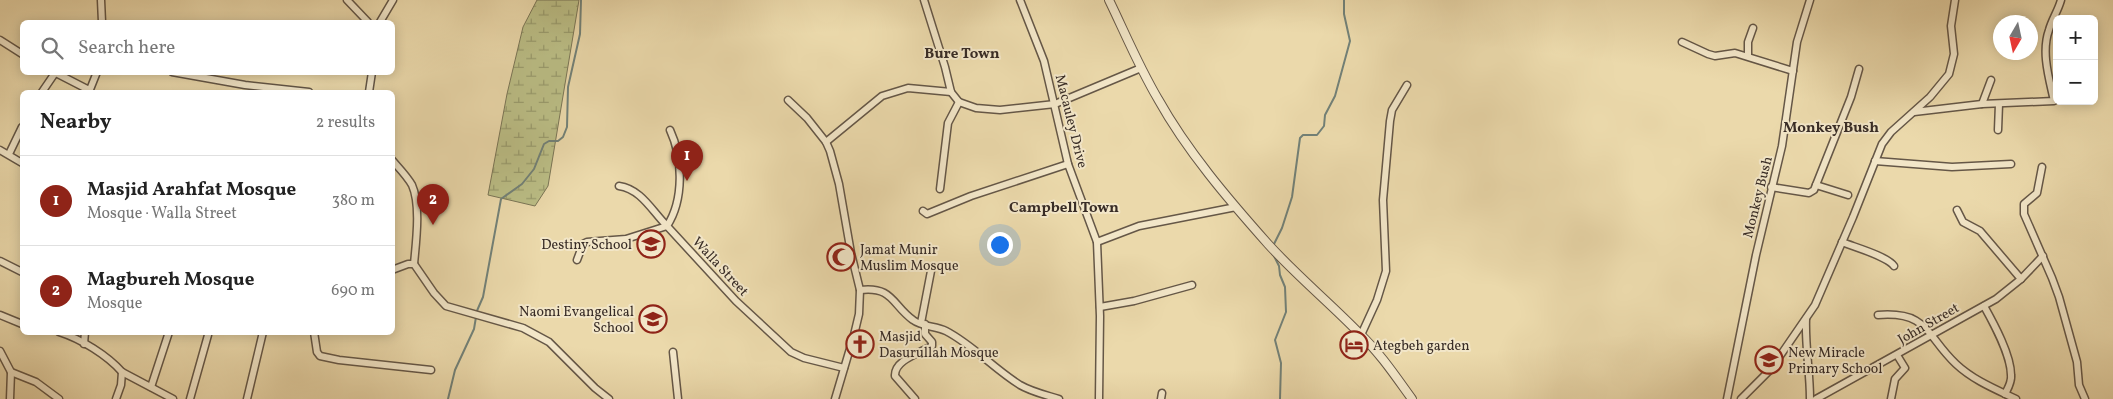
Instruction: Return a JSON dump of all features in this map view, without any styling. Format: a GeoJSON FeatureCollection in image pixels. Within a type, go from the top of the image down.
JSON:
{"type":"FeatureCollection","features":[{"type":"Feature","properties":{"kind":"street"},"geometry":{"type":"LineString","coordinates":[[101,0],[102,20]]}},
{"type":"Feature","properties":{"kind":"street"},"geometry":{"type":"LineString","coordinates":[[347,0],[366,20]]}},
{"type":"Feature","properties":{"kind":"street"},"geometry":{"type":"LineString","coordinates":[[381,20],[393,0]]}},
{"type":"Feature","properties":{"kind":"street"},"geometry":{"type":"LineString","coordinates":[[924,0],[945,66],[951,92],[959,102],[976,108],[1000,110],[1055,104],[1141,68]]}},
{"type":"Feature","properties":{"kind":"street","name":"Macauley Drive"},"geometry":{"type":"LineString","coordinates":[[1020,0],[1044,61],[1068,164],[1097,242],[1100,307],[1099,399]]}},
{"type":"Feature","properties":{"kind":"street"},"geometry":{"type":"LineString","coordinates":[[1109,0],[1158,101],[1236,207],[1271,246],[1362,334],[1412,399]]}},
{"type":"Feature","properties":{"kind":"street","name":"Monkey Bush"},"geometry":{"type":"LineString","coordinates":[[1726,399],[1771,187],[1782,146],[1798,42],[1810,0]]}},
{"type":"Feature","properties":{"kind":"street"},"geometry":{"type":"LineString","coordinates":[[1741,399],[1772,369],[1815,305],[1882,144],[1891,132],[1914,112],[1949,74],[1954,54],[1951,26],[1955,0]]}},
{"type":"Feature","properties":{"kind":"street"},"geometry":{"type":"LineString","coordinates":[[1914,112],[1982,104],[2054,101],[2048,74],[2046,48],[2049,30],[2061,0]]}},
{"type":"Feature","properties":{"kind":"street"},"geometry":{"type":"LineString","coordinates":[[1748,56],[1748,42],[1753,28]]}},
{"type":"Feature","properties":{"kind":"street"},"geometry":{"type":"LineString","coordinates":[[0,40],[20,53]]}},
{"type":"Feature","properties":{"kind":"street"},"geometry":{"type":"LineString","coordinates":[[1682,42],[1715,56],[1735,53],[1793,71]]}},
{"type":"Feature","properties":{"kind":"street"},"geometry":{"type":"LineString","coordinates":[[1771,187],[1812,192],[1851,97],[1859,69]]}},
{"type":"Feature","properties":{"kind":"street"},"geometry":{"type":"LineString","coordinates":[[43,90],[53,75]]}},
{"type":"Feature","properties":{"kind":"street"},"geometry":{"type":"LineString","coordinates":[[58,75],[87,90]]}},
{"type":"Feature","properties":{"kind":"street"},"geometry":{"type":"LineString","coordinates":[[89,90],[96,75]]}},
{"type":"Feature","properties":{"kind":"street"},"geometry":{"type":"LineString","coordinates":[[189,75],[245,85],[291,90]]}},
{"type":"Feature","properties":{"kind":"street"},"geometry":{"type":"LineString","coordinates":[[369,90],[372,75]]}},
{"type":"Feature","properties":{"kind":"street"},"geometry":{"type":"LineString","coordinates":[[1982,104],[1991,80]]}},
{"type":"Feature","properties":{"kind":"street"},"geometry":{"type":"LineString","coordinates":[[1362,334],[1377,300],[1386,271],[1383,200],[1390,121],[1392,110],[1407,85]]}},
{"type":"Feature","properties":{"kind":"street"},"geometry":{"type":"LineString","coordinates":[[826,142],[878,98],[889,93],[908,88],[951,92]]}},
{"type":"Feature","properties":{"kind":"street"},"geometry":{"type":"LineString","coordinates":[[788,100],[807,118],[826,142],[835,163],[851,253],[860,290],[859,314],[835,399]]}},
{"type":"Feature","properties":{"kind":"street"},"geometry":{"type":"LineString","coordinates":[[940,189],[948,123],[959,102]]}},
{"type":"Feature","properties":{"kind":"street"},"geometry":{"type":"LineString","coordinates":[[1998,130],[1999,104]]}},
{"type":"Feature","properties":{"kind":"street"},"geometry":{"type":"LineString","coordinates":[[577,260],[583,244],[586,242],[626,239],[667,226],[675,208],[678,186],[677,154],[670,130]]}},
{"type":"Feature","properties":{"kind":"street"},"geometry":{"type":"LineString","coordinates":[[8,154],[20,131]]}},
{"type":"Feature","properties":{"kind":"street"},"geometry":{"type":"LineString","coordinates":[[0,150],[20,162]]}},
{"type":"Feature","properties":{"kind":"street"},"geometry":{"type":"LineString","coordinates":[[1875,161],[1952,168],[2012,164]]}},
{"type":"Feature","properties":{"kind":"street"},"geometry":{"type":"LineString","coordinates":[[395,164],[412,184],[414,191],[417,222],[414,264],[442,303],[454,309],[523,328],[540,336],[549,342],[594,388],[609,399]]}},
{"type":"Feature","properties":{"kind":"street"},"geometry":{"type":"LineString","coordinates":[[923,211],[927,214],[971,196],[1068,164]]}},
{"type":"Feature","properties":{"kind":"street"},"geometry":{"type":"LineString","coordinates":[[2042,167],[2037,194],[2026,200],[2024,209],[2027,222],[2052,278],[2071,336],[2077,362],[2079,385],[2085,399]]}},
{"type":"Feature","properties":{"kind":"street"},"geometry":{"type":"LineString","coordinates":[[1816,185],[1848,195]]}},
{"type":"Feature","properties":{"kind":"street","name":"Walla Street"},"geometry":{"type":"LineString","coordinates":[[619,186],[636,191],[736,302],[791,352],[804,358],[844,368]]}},
{"type":"Feature","properties":{"kind":"street"},"geometry":{"type":"LineString","coordinates":[[1097,242],[1139,226],[1236,207]]}},
{"type":"Feature","properties":{"kind":"street"},"geometry":{"type":"LineString","coordinates":[[1957,210],[1963,222],[1980,231],[2021,279]]}},
{"type":"Feature","properties":{"kind":"street"},"geometry":{"type":"LineString","coordinates":[[1842,242],[1876,255],[1892,263],[1894,266]]}},
{"type":"Feature","properties":{"kind":"street","name":"John Street"},"geometry":{"type":"LineString","coordinates":[[1816,399],[1996,299],[2021,279],[2042,256]]}},
{"type":"Feature","properties":{"kind":"street"},"geometry":{"type":"LineString","coordinates":[[0,261],[20,271]]}},
{"type":"Feature","properties":{"kind":"street"},"geometry":{"type":"LineString","coordinates":[[395,269],[414,264]]}},
{"type":"Feature","properties":{"kind":"street"},"geometry":{"type":"LineString","coordinates":[[915,399],[895,376],[895,372],[896,368],[911,356],[932,346],[932,342],[925,334],[923,324],[931,271]]}},
{"type":"Feature","properties":{"kind":"street"},"geometry":{"type":"LineString","coordinates":[[1100,307],[1134,301],[1192,285]]}},
{"type":"Feature","properties":{"kind":"street"},"geometry":{"type":"LineString","coordinates":[[860,290],[875,288],[880,290],[897,303],[913,320],[945,331],[1021,386],[1059,399]]}},
{"type":"Feature","properties":{"kind":"street"},"geometry":{"type":"LineString","coordinates":[[1984,306],[2007,357],[2012,375],[2005,394]]}},
{"type":"Feature","properties":{"kind":"street"},"geometry":{"type":"LineString","coordinates":[[0,315],[20,323]]}},
{"type":"Feature","properties":{"kind":"street"},"geometry":{"type":"LineString","coordinates":[[1878,315],[1899,315],[1922,323],[1954,363],[1975,380],[2016,399]]}},
{"type":"Feature","properties":{"kind":"street"},"geometry":{"type":"LineString","coordinates":[[1806,318],[1805,342],[1810,380],[1810,399]]}},
{"type":"Feature","properties":{"kind":"street"},"geometry":{"type":"LineString","coordinates":[[65,335],[84,344],[116,365],[122,372],[173,399]]}},
{"type":"Feature","properties":{"kind":"street"},"geometry":{"type":"LineString","coordinates":[[84,344],[85,335]]}},
{"type":"Feature","properties":{"kind":"street"},"geometry":{"type":"LineString","coordinates":[[151,387],[168,335]]}},
{"type":"Feature","properties":{"kind":"street"},"geometry":{"type":"LineString","coordinates":[[190,399],[208,335]]}},
{"type":"Feature","properties":{"kind":"street"},"geometry":{"type":"LineString","coordinates":[[247,399],[262,335]]}},
{"type":"Feature","properties":{"kind":"street"},"geometry":{"type":"LineString","coordinates":[[314,335],[317,352],[320,356],[339,360],[431,370]]}},
{"type":"Feature","properties":{"kind":"street"},"geometry":{"type":"LineString","coordinates":[[0,351],[11,372],[10,399]]}},
{"type":"Feature","properties":{"kind":"street"},"geometry":{"type":"LineString","coordinates":[[673,352],[678,399]]}},
{"type":"Feature","properties":{"kind":"street"},"geometry":{"type":"LineString","coordinates":[[1891,399],[1895,379],[1905,370],[1905,366],[1897,355]]}},
{"type":"Feature","properties":{"kind":"street"},"geometry":{"type":"LineString","coordinates":[[11,372],[36,382],[59,399]]}},
{"type":"Feature","properties":{"kind":"street"},"geometry":{"type":"LineString","coordinates":[[116,399],[122,385],[122,372]]}},
{"type":"Feature","properties":{"kind":"green space"},"geometry":{"type":"Polygon","coordinates":[[[537,0],[579,0],[548,186],[535,206],[488,195],[507,94],[523,27],[537,0]]]}},
{"type":"Feature","properties":{"kind":"waterway"},"geometry":{"type":"LineString","coordinates":[[476,313],[483,297],[501,199],[522,184],[534,169],[544,144],[549,141],[558,141],[563,137],[567,127],[568,87],[580,34],[581,0]]}},
{"type":"Feature","properties":{"kind":"waterway"},"geometry":{"type":"LineString","coordinates":[[1273,246],[1282,228],[1292,197],[1300,138],[1303,135],[1317,135],[1324,126],[1325,115],[1335,96],[1350,41],[1344,14],[1344,0]]}},
{"type":"Feature","properties":{"kind":"waterway"},"geometry":{"type":"LineString","coordinates":[[1271,250],[1279,266],[1280,275],[1285,287],[1286,312],[1275,340],[1281,363],[1280,399]]}},
{"type":"Feature","properties":{"kind":"waterway"},"geometry":{"type":"LineString","coordinates":[[448,399],[455,370],[474,329],[476,317]]}},
{"type":"Feature","properties":{"kind":"place","name":"Masjid Arahfat Mosque"},"geometry":{"type":"Point","coordinates":[687,181]}},
{"type":"Feature","properties":{"kind":"place","name":"Magbureh Mosque"},"geometry":{"type":"Point","coordinates":[433,225]}},
{"type":"Feature","properties":{"kind":"place","name":"Destiny School"},"geometry":{"type":"Point","coordinates":[651,244]}},
{"type":"Feature","properties":{"kind":"place","name":"Jamat Munir Muslim Mosque"},"geometry":{"type":"Point","coordinates":[841,257]}},
{"type":"Feature","properties":{"kind":"place","name":"Naomi Evangelical School"},"geometry":{"type":"Point","coordinates":[653,319]}},
{"type":"Feature","properties":{"kind":"place","name":"Masjid Dasurullah Mosque"},"geometry":{"type":"Point","coordinates":[860,344]}},
{"type":"Feature","properties":{"kind":"place","name":"Ategbeh garden"},"geometry":{"type":"Point","coordinates":[1354,345]}},
{"type":"Feature","properties":{"kind":"place","name":"New Miracle Primary School"},"geometry":{"type":"Point","coordinates":[1769,360]}},
{"type":"Feature","properties":{"kind":"district","name":"Bure Town"},"geometry":{"type":"Point","coordinates":[962,53]}},
{"type":"Feature","properties":{"kind":"district","name":"Monkey Bush"},"geometry":{"type":"Point","coordinates":[1831,127]}},
{"type":"Feature","properties":{"kind":"district","name":"Campbell Town"},"geometry":{"type":"Point","coordinates":[1064,207]}}]}
